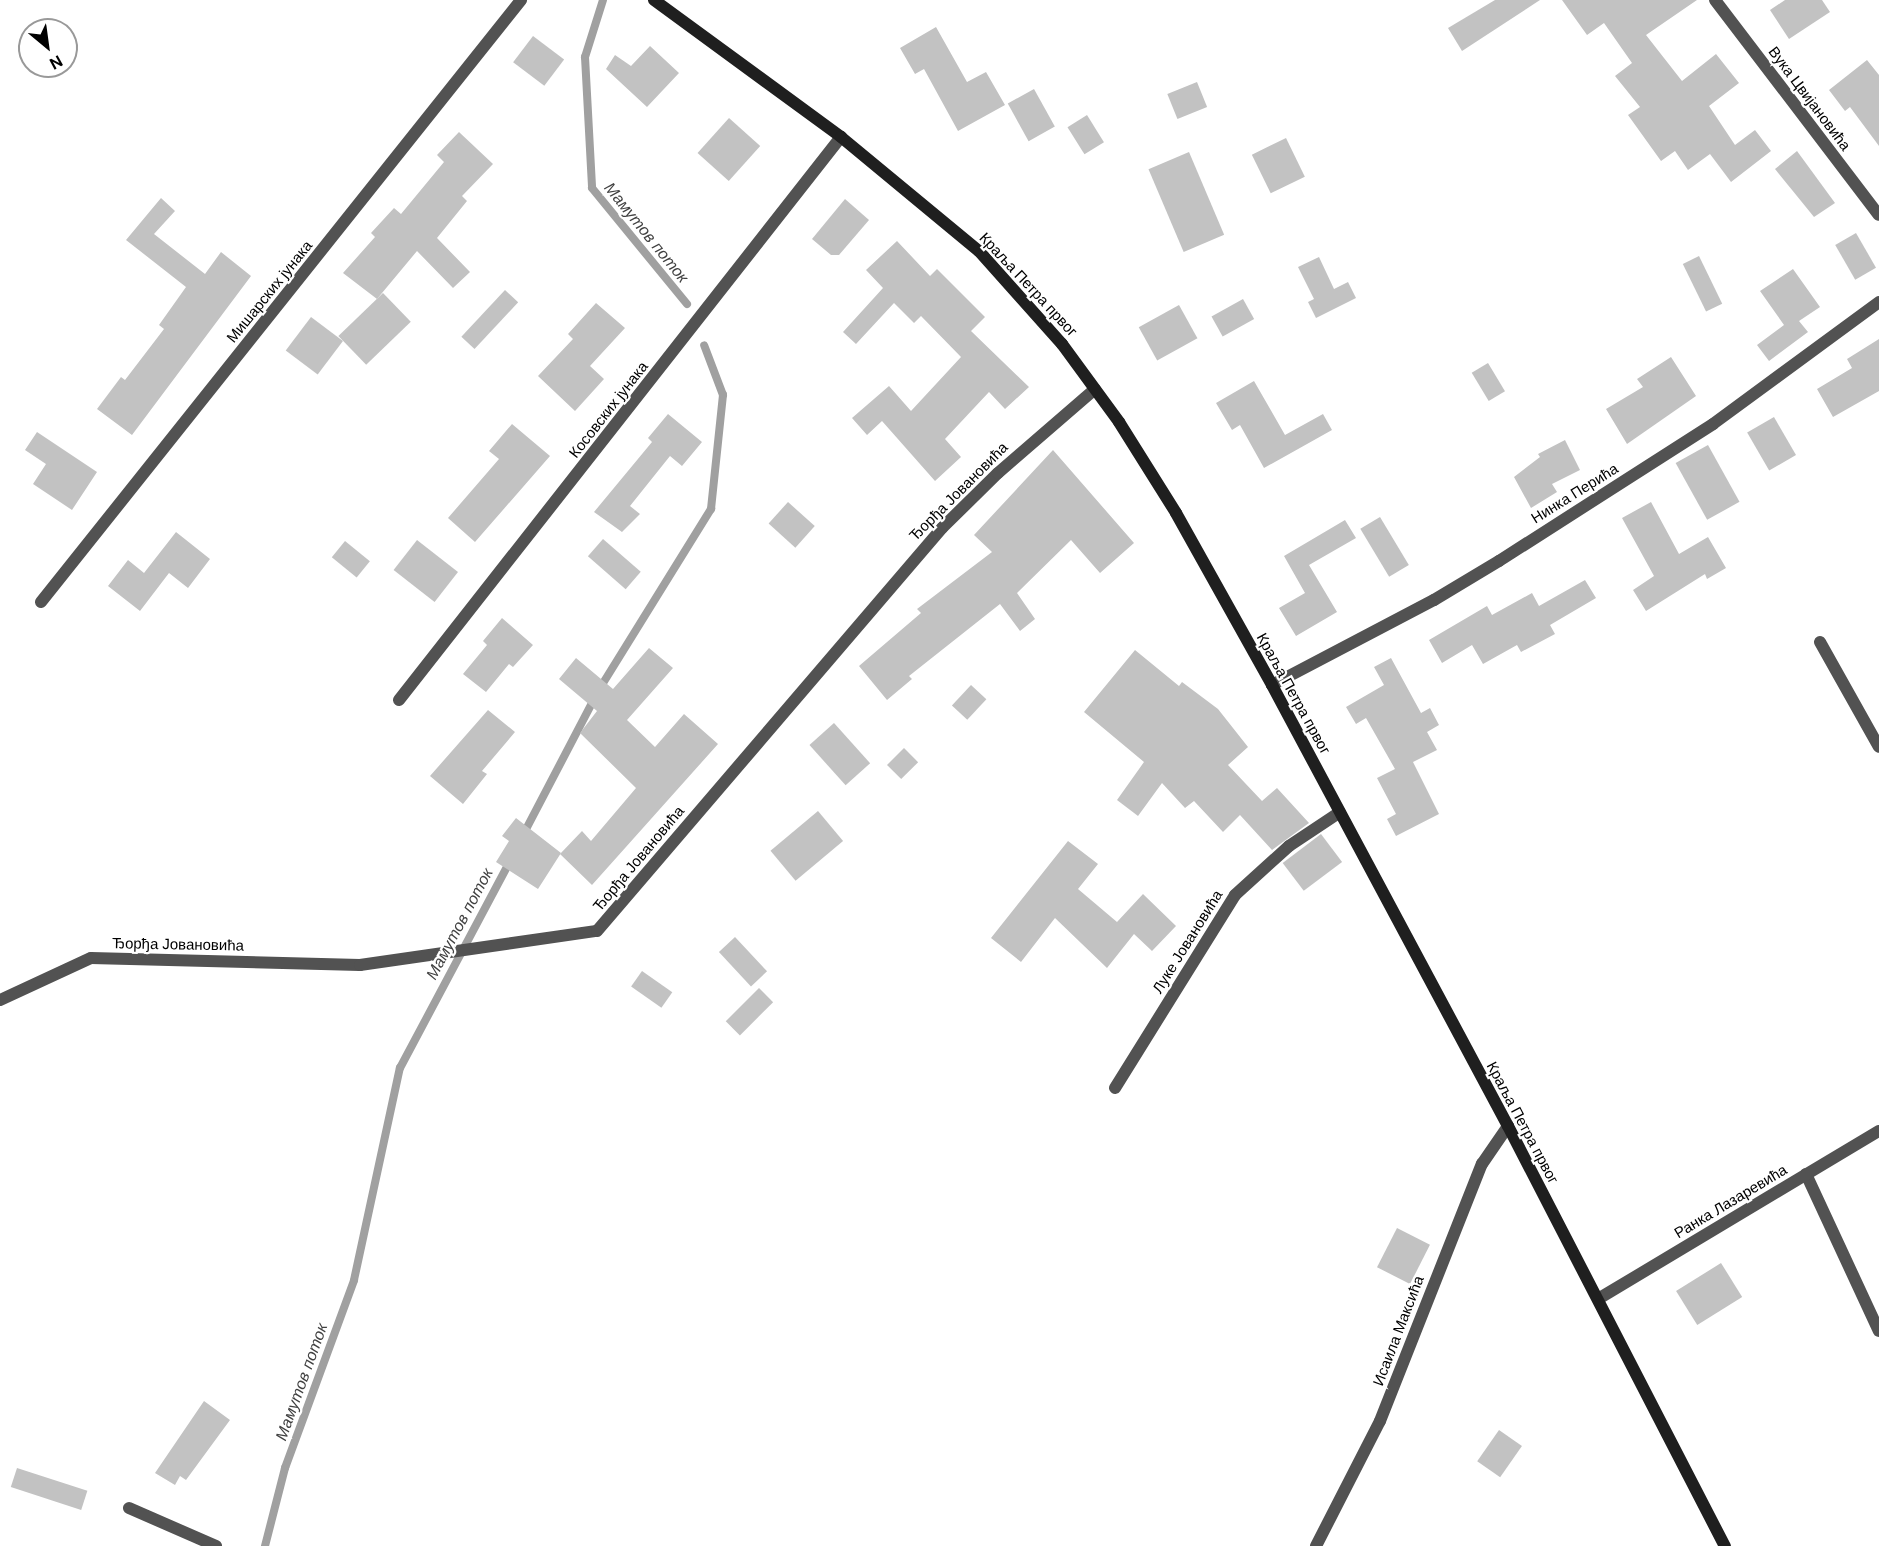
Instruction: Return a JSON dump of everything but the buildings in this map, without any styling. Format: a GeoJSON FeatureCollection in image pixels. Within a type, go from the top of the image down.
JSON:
{"type":"FeatureCollection","features":[{"type":"Feature","properties":{"kind":"street","name":"Мишарских јунака"},"geometry":{"type":"LineString","coordinates":[[41,602],[521,0]]}},
{"type":"Feature","properties":{"kind":"street","name":"Краља Петра првог"},"geometry":{"type":"LineString","coordinates":[[654,0],[841,137],[979,251],[1062,344],[1095,389],[1176,513],[1272,685],[1508,1126],[1725,1546]]}},
{"type":"Feature","properties":{"kind":"street","name":"Вука Цвијановића"},"geometry":{"type":"LineString","coordinates":[[1715,0],[1879,215]]}},
{"type":"Feature","properties":{"kind":"street","name":"Косовских јунака"},"geometry":{"type":"LineString","coordinates":[[399,700],[841,137]]}},
{"type":"Feature","properties":{"kind":"street","name":"Нинка Перића"},"geometry":{"type":"LineString","coordinates":[[1272,685],[1424,606],[1499,561],[1713,424],[1879,302]]}},
{"type":"Feature","properties":{"kind":"street","name":"Ђорђа Јовановића"},"geometry":{"type":"LineString","coordinates":[[0,1000],[91,958],[360,965],[597,931],[942,528],[998,472],[1095,389]]}},
{"type":"Feature","properties":{"kind":"street"},"geometry":{"type":"LineString","coordinates":[[1820,642],[1879,747]]}},
{"type":"Feature","properties":{"kind":"street","name":"Луке Јовановића"},"geometry":{"type":"LineString","coordinates":[[1115,1089],[1235,895],[1289,846],[1340,812]]}},
{"type":"Feature","properties":{"kind":"street","name":"Исаила Максића"},"geometry":{"type":"LineString","coordinates":[[1316,1546],[1380,1421],[1482,1164],[1508,1126]]}},
{"type":"Feature","properties":{"kind":"street","name":"Ранка Лазаревића"},"geometry":{"type":"LineString","coordinates":[[1598,1299],[1879,1131]]}},
{"type":"Feature","properties":{"kind":"street"},"geometry":{"type":"LineString","coordinates":[[1806,1174],[1879,1330]]}},
{"type":"Feature","properties":{"kind":"street"},"geometry":{"type":"LineString","coordinates":[[129,1508],[216,1546]]}},
{"type":"Feature","properties":{"kind":"waterway","name":"Мамутов поток"},"geometry":{"type":"LineString","coordinates":[[603,0],[585,57],[592,188],[687,304]]}},
{"type":"Feature","properties":{"kind":"waterway","name":"Мамутов поток"},"geometry":{"type":"LineString","coordinates":[[600,688],[711,509],[723,395],[704,345]]}},
{"type":"Feature","properties":{"kind":"waterway","name":"Мамутов поток"},"geometry":{"type":"LineString","coordinates":[[523,835],[594,699]]}},
{"type":"Feature","properties":{"kind":"waterway","name":"Мамутов поток"},"geometry":{"type":"LineString","coordinates":[[265,1546],[285,1468],[354,1280],[400,1068],[510,861]]}}]}
